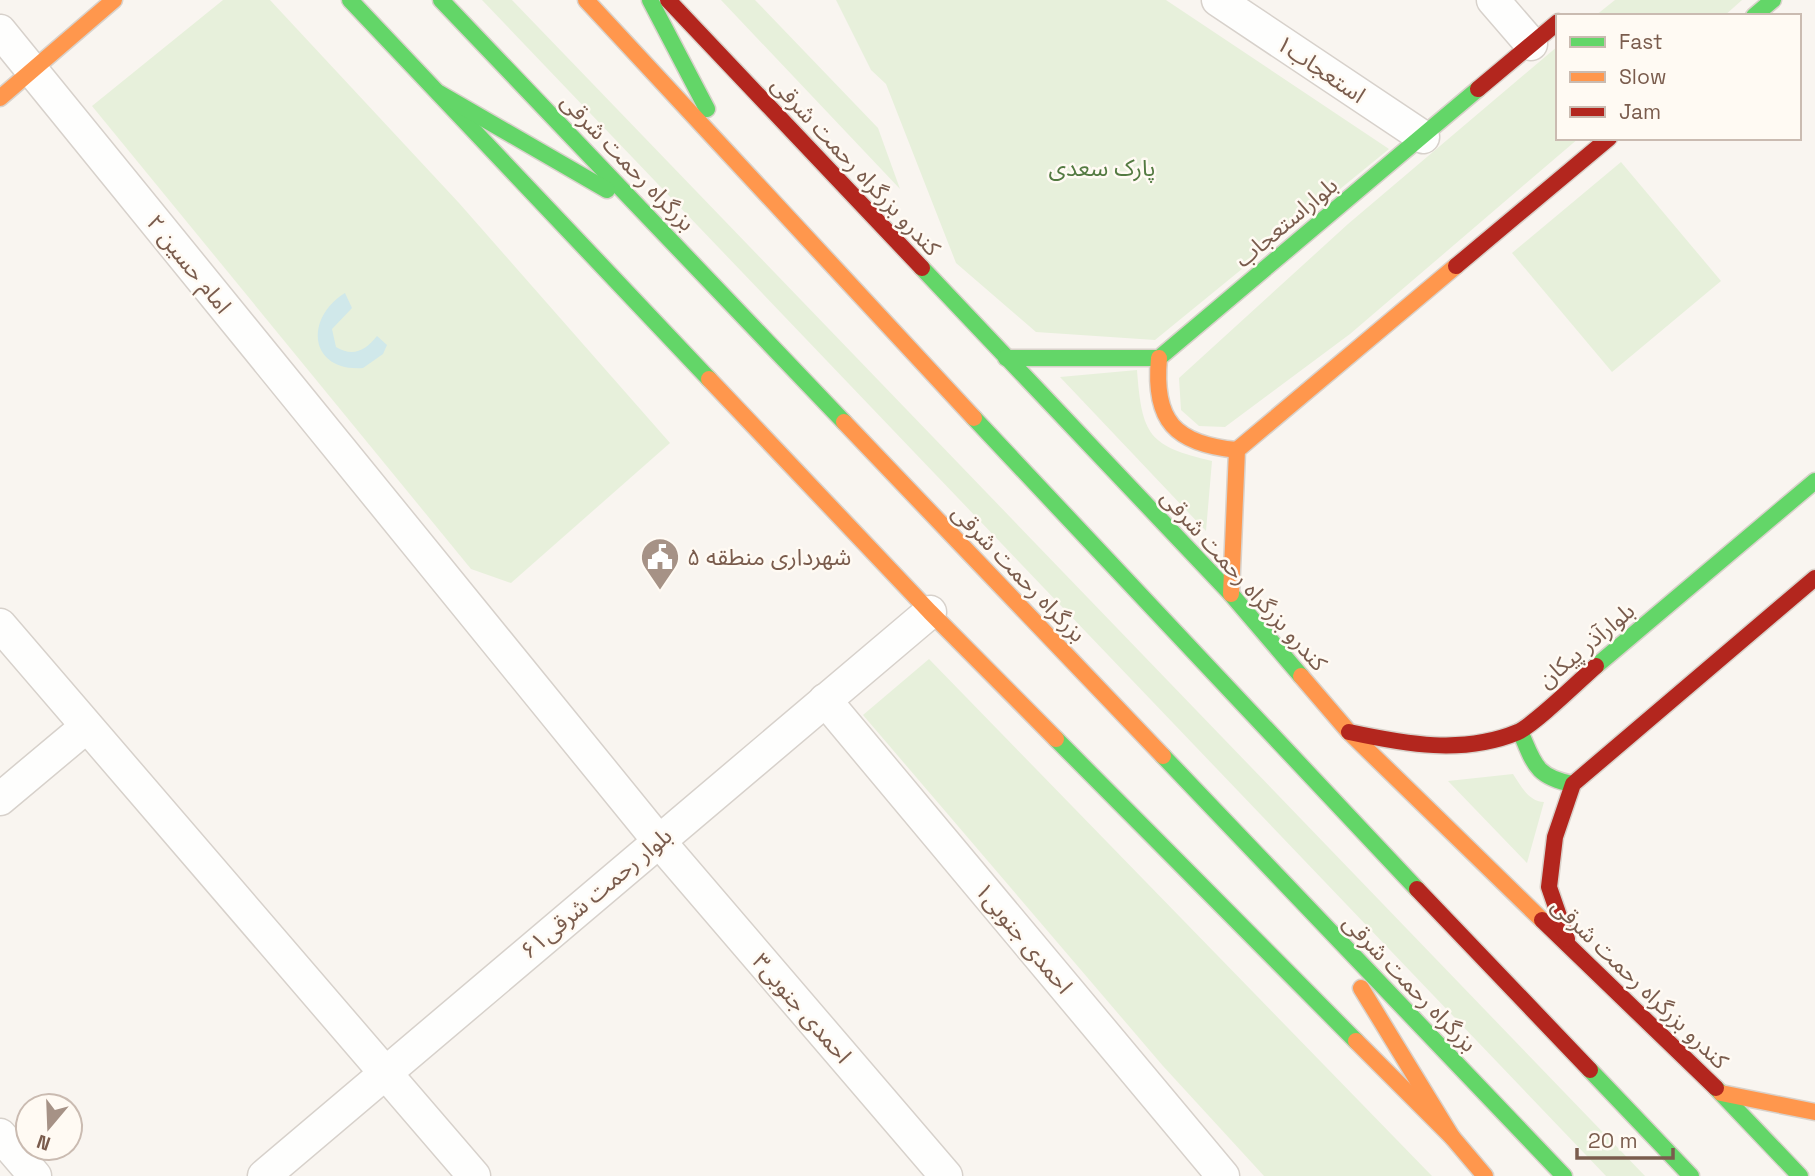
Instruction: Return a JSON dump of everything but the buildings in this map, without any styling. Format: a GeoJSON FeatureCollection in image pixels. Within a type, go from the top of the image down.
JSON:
{"type":"FeatureCollection","features":[{"type":"Feature","properties":{"kind":"main road"},"geometry":{"type":"LineString","coordinates":[[0,98],[114,0]]}},
{"type":"Feature","properties":{"kind":"main road"},"geometry":{"type":"LineString","coordinates":[[349,0],[930,612],[1452,1138],[1485,1176]]}},
{"type":"Feature","properties":{"kind":"main road","name":"بزرگراه رحمت شرقی"},"geometry":{"type":"LineString","coordinates":[[441,0],[1325,929],[1564,1176]]}},
{"type":"Feature","properties":{"kind":"main road"},"geometry":{"type":"LineString","coordinates":[[586,0],[1206,667],[1691,1176]]}},
{"type":"Feature","properties":{"kind":"main road"},"geometry":{"type":"LineString","coordinates":[[650,0],[729,151]]}},
{"type":"Feature","properties":{"kind":"main road","name":"کندرو بزرگراه رحمت شرقی"},"geometry":{"type":"LineString","coordinates":[[668,0],[1231,594],[1349,732],[1721,1093],[1800,1176]]}},
{"type":"Feature","properties":{"kind":"main road"},"geometry":{"type":"LineString","coordinates":[[1757,14],[1773,0]]}},
{"type":"Feature","properties":{"kind":"main road","name":"بلواراستعجاب"},"geometry":{"type":"LineString","coordinates":[[1159,358],[1556,24]]}},
{"type":"Feature","properties":{"kind":"main road"},"geometry":{"type":"LineString","coordinates":[[439,93],[645,212]]}},
{"type":"Feature","properties":{"kind":"main road"},"geometry":{"type":"LineString","coordinates":[[1006,358],[1159,358],[1155,382],[1159,406],[1176,430],[1190,443],[1212,449],[1237,450],[1607,140]]}},
{"type":"Feature","properties":{"kind":"main road"},"geometry":{"type":"LineString","coordinates":[[1231,594],[1237,450]]}},
{"type":"Feature","properties":{"kind":"main road","name":"بلوارآذر پیکان"},"geometry":{"type":"LineString","coordinates":[[1349,732],[1408,746],[1469,745],[1520,731],[1815,481]]}},
{"type":"Feature","properties":{"kind":"main road"},"geometry":{"type":"LineString","coordinates":[[1570,947],[1549,887],[1555,837],[1573,784],[1815,578]]}},
{"type":"Feature","properties":{"kind":"main road"},"geometry":{"type":"LineString","coordinates":[[1520,731],[1535,769],[1554,781],[1573,784]]}},
{"type":"Feature","properties":{"kind":"main road"},"geometry":{"type":"LineString","coordinates":[[1325,929],[1452,1138]]}},
{"type":"Feature","properties":{"kind":"main road"},"geometry":{"type":"LineString","coordinates":[[1721,1093],[1815,1112]]}},
{"type":"Feature","properties":{"kind":"street","name":"استعجاب۱"},"geometry":{"type":"LineString","coordinates":[[1218,0],[1423,137]]}},
{"type":"Feature","properties":{"kind":"street"},"geometry":{"type":"LineString","coordinates":[[1493,0],[1531,44]]}},
{"type":"Feature","properties":{"kind":"street","name":"۲ امام حسین"},"geometry":{"type":"LineString","coordinates":[[0,31],[658,840]]}},
{"type":"Feature","properties":{"kind":"street","name":"بلوار رحمت شرقی۶۱"},"geometry":{"type":"LineString","coordinates":[[264,1176],[930,612]]}},
{"type":"Feature","properties":{"kind":"street"},"geometry":{"type":"LineString","coordinates":[[0,625],[474,1176]]}},
{"type":"Feature","properties":{"kind":"street","name":"احمدی جنوبی۱"},"geometry":{"type":"LineString","coordinates":[[825,699],[1223,1176]]}},
{"type":"Feature","properties":{"kind":"street"},"geometry":{"type":"LineString","coordinates":[[0,799],[86,727]]}},
{"type":"Feature","properties":{"kind":"street","name":"احمدی جنوبی۳"},"geometry":{"type":"LineString","coordinates":[[658,840],[946,1176]]}},
{"type":"Feature","properties":{"kind":"street"},"geometry":{"type":"LineString","coordinates":[[0,1135],[35,1176]]}},
{"type":"Feature","properties":{"kind":"green space"},"geometry":{"type":"Polygon","coordinates":[[[223,0],[270,0],[459,203],[670,443],[511,583],[471,569],[92,106],[223,0]]]}},
{"type":"Feature","properties":{"kind":"green space"},"geometry":{"type":"Polygon","coordinates":[[[482,0],[512,0],[1645,1176],[1606,1176],[482,0]]]}},
{"type":"Feature","properties":{"kind":"green space"},"geometry":{"type":"Polygon","coordinates":[[[721,0],[755,0],[878,128],[900,189],[721,0]]]}},
{"type":"Feature","properties":{"kind":"green space","name":"پارک سعدی"},"geometry":{"type":"Polygon","coordinates":[[[836,0],[1166,0],[1389,149],[1155,340],[1036,332],[956,263],[886,84],[871,70],[836,0]]]}},
{"type":"Feature","properties":{"kind":"green space"},"geometry":{"type":"Polygon","coordinates":[[[1615,0],[1742,0],[1726,14],[1598,14],[1615,0]]]}},
{"type":"Feature","properties":{"kind":"green space"},"geometry":{"type":"Polygon","coordinates":[[[1556,48],[1556,140],[1577,140],[1350,334],[1225,427],[1199,426],[1181,410],[1179,378],[1348,224],[1556,48]]]}},
{"type":"Feature","properties":{"kind":"green space"},"geometry":{"type":"Polygon","coordinates":[[[1621,162],[1721,281],[1612,372],[1512,253],[1621,162]]]}},
{"type":"Feature","properties":{"kind":"green space"},"geometry":{"type":"Polygon","coordinates":[[[1137,370],[1142,410],[1153,435],[1174,450],[1212,461],[1206,531],[1060,377],[1137,370]]]}},
{"type":"Feature","properties":{"kind":"green space"},"geometry":{"type":"Polygon","coordinates":[[[929,659],[1432,1176],[1264,1176],[1163,1066],[863,715],[929,659]]]}},
{"type":"Feature","properties":{"kind":"green space"},"geometry":{"type":"Polygon","coordinates":[[[1513,774],[1530,796],[1544,802],[1527,863],[1448,781],[1513,774]]]}},
{"type":"Feature","properties":{"kind":"water"},"geometry":{"type":"Polygon","coordinates":[[[345,293],[352,308],[332,329],[336,347],[348,352],[358,351],[377,336],[387,345],[383,354],[363,368],[345,367],[332,361],[323,353],[318,341],[318,329],[323,316],[345,293]]]}},
{"type":"Feature","properties":{"kind":"traffic: fast"},"geometry":{"type":"LineString","coordinates":[[350,0],[709,379]]}},
{"type":"Feature","properties":{"kind":"traffic: fast"},"geometry":{"type":"LineString","coordinates":[[441,0],[844,422]]}},
{"type":"Feature","properties":{"kind":"traffic: fast"},"geometry":{"type":"LineString","coordinates":[[650,0],[707,109]]}},
{"type":"Feature","properties":{"kind":"traffic: fast"},"geometry":{"type":"LineString","coordinates":[[1756,14],[1773,0]]}},
{"type":"Feature","properties":{"kind":"traffic: fast"},"geometry":{"type":"LineString","coordinates":[[1006,358],[1159,358],[1478,89]]}},
{"type":"Feature","properties":{"kind":"traffic: fast"},"geometry":{"type":"LineString","coordinates":[[439,93],[607,190]]}},
{"type":"Feature","properties":{"kind":"traffic: fast"},"geometry":{"type":"LineString","coordinates":[[922,268],[1231,594],[1301,676]]}},
{"type":"Feature","properties":{"kind":"traffic: fast"},"geometry":{"type":"LineString","coordinates":[[974,418],[1417,889]]}},
{"type":"Feature","properties":{"kind":"traffic: fast"},"geometry":{"type":"LineString","coordinates":[[1596,666],[1815,481]]}},
{"type":"Feature","properties":{"kind":"traffic: fast"},"geometry":{"type":"LineString","coordinates":[[1520,731],[1533,760],[1543,773],[1573,784]]}},
{"type":"Feature","properties":{"kind":"traffic: fast"},"geometry":{"type":"LineString","coordinates":[[1056,739],[1356,1041]]}},
{"type":"Feature","properties":{"kind":"traffic: fast"},"geometry":{"type":"LineString","coordinates":[[1163,756],[1564,1176]]}},
{"type":"Feature","properties":{"kind":"traffic: fast"},"geometry":{"type":"LineString","coordinates":[[1590,1070],[1691,1176]]}},
{"type":"Feature","properties":{"kind":"traffic: fast"},"geometry":{"type":"LineString","coordinates":[[1716,1088],[1800,1176]]}},
{"type":"Feature","properties":{"kind":"traffic: slow"},"geometry":{"type":"LineString","coordinates":[[0,98],[114,0]]}},
{"type":"Feature","properties":{"kind":"traffic: slow"},"geometry":{"type":"LineString","coordinates":[[586,0],[974,418]]}},
{"type":"Feature","properties":{"kind":"traffic: slow"},"geometry":{"type":"LineString","coordinates":[[1231,594],[1237,450],[1456,266]]}},
{"type":"Feature","properties":{"kind":"traffic: slow"},"geometry":{"type":"LineString","coordinates":[[1159,358],[1160,398],[1172,425],[1183,435],[1198,442],[1237,450]]}},
{"type":"Feature","properties":{"kind":"traffic: slow"},"geometry":{"type":"LineString","coordinates":[[709,379],[930,612],[1056,739]]}},
{"type":"Feature","properties":{"kind":"traffic: slow"},"geometry":{"type":"LineString","coordinates":[[844,422],[1163,756]]}},
{"type":"Feature","properties":{"kind":"traffic: slow"},"geometry":{"type":"LineString","coordinates":[[1301,676],[1349,732],[1542,920]]}},
{"type":"Feature","properties":{"kind":"traffic: slow"},"geometry":{"type":"LineString","coordinates":[[1361,988],[1452,1137]]}},
{"type":"Feature","properties":{"kind":"traffic: slow"},"geometry":{"type":"LineString","coordinates":[[1356,1041],[1452,1137],[1485,1176]]}},
{"type":"Feature","properties":{"kind":"traffic: slow"},"geometry":{"type":"LineString","coordinates":[[1721,1093],[1815,1112]]}},
{"type":"Feature","properties":{"kind":"traffic: jam"},"geometry":{"type":"LineString","coordinates":[[668,0],[922,268]]}},
{"type":"Feature","properties":{"kind":"traffic: jam"},"geometry":{"type":"LineString","coordinates":[[1478,89],[1556,24]]}},
{"type":"Feature","properties":{"kind":"traffic: jam"},"geometry":{"type":"LineString","coordinates":[[1456,266],[1607,140]]}},
{"type":"Feature","properties":{"kind":"traffic: jam"},"geometry":{"type":"LineString","coordinates":[[1567,939],[1549,887],[1555,837],[1573,784],[1815,578]]}},
{"type":"Feature","properties":{"kind":"traffic: jam"},"geometry":{"type":"LineString","coordinates":[[1349,732],[1434,745],[1497,739],[1526,727],[1596,666]]}},
{"type":"Feature","properties":{"kind":"traffic: jam"},"geometry":{"type":"LineString","coordinates":[[1417,889],[1590,1070]]}},
{"type":"Feature","properties":{"kind":"traffic: jam"},"geometry":{"type":"LineString","coordinates":[[1542,920],[1716,1088]]}},
{"type":"Feature","properties":{"kind":"place","name":"شهرداری منطقه ۵"},"geometry":{"type":"Point","coordinates":[660,591]}}]}
